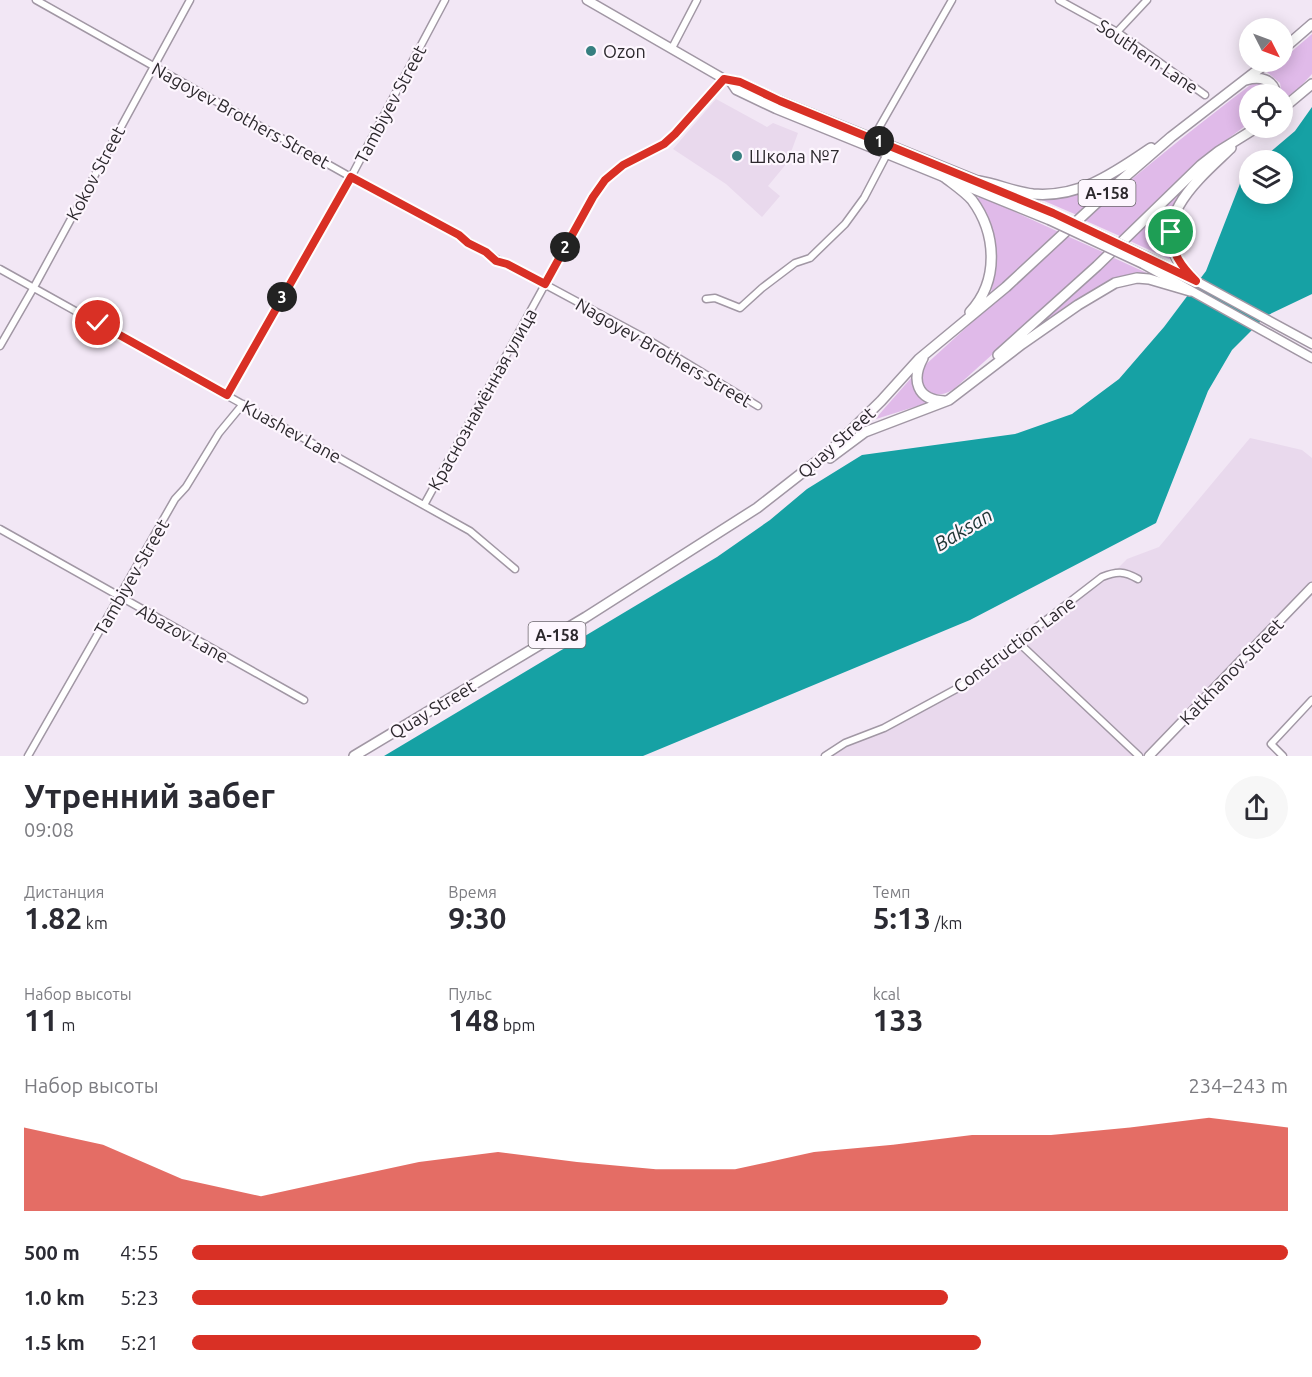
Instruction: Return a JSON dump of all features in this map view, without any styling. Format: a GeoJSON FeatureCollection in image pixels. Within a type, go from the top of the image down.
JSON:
{"type":"FeatureCollection","features":[{"type":"Feature","properties":{"kind":"main road"},"geometry":{"type":"LineString","coordinates":[[587,0],[727,80],[736,90],[869,147],[1051,216]]}},
{"type":"Feature","properties":{"kind":"main road"},"geometry":{"type":"LineString","coordinates":[[1293,40],[1312,24]]}},
{"type":"Feature","properties":{"kind":"main road","name":"Quay Street"},"geometry":{"type":"LineString","coordinates":[[354,756],[586,617],[757,508],[830,451],[852,431],[910,367],[1006,287],[1118,183],[1171,137],[1256,72]]}},
{"type":"Feature","properties":{"kind":"main road"},"geometry":{"type":"LineString","coordinates":[[1245,81],[1254,78],[1266,80],[1271,84]]}},
{"type":"Feature","properties":{"kind":"main road"},"geometry":{"type":"LineString","coordinates":[[727,80],[740,82],[780,101],[979,181],[1145,260],[1196,281],[1312,344]]}},
{"type":"Feature","properties":{"kind":"main road"},"geometry":{"type":"LineString","coordinates":[[1293,100],[1312,84]]}},
{"type":"Feature","properties":{"kind":"main road"},"geometry":{"type":"LineString","coordinates":[[979,181],[1000,184],[1032,194],[1074,191],[1101,180],[1171,137]]}},
{"type":"Feature","properties":{"kind":"main road","name":"А-158"},"geometry":{"type":"LineString","coordinates":[[757,508],[783,492],[865,432],[949,400],[980,375],[1106,258],[1201,165],[1240,138]]}},
{"type":"Feature","properties":{"kind":"main road"},"geometry":{"type":"LineString","coordinates":[[1196,281],[1181,266],[1173,249],[1171,232],[1176,211],[1199,178],[1241,138]]}},
{"type":"Feature","properties":{"kind":"main road"},"geometry":{"type":"LineString","coordinates":[[944,176],[965,193],[974,204],[987,231],[991,252],[991,271],[984,294],[953,331]]}},
{"type":"Feature","properties":{"kind":"main road"},"geometry":{"type":"LineString","coordinates":[[1145,260],[1190,291],[1312,358]]}},
{"type":"Feature","properties":{"kind":"main road"},"geometry":{"type":"LineString","coordinates":[[980,375],[1078,305],[1115,283],[1137,278],[1149,279],[1190,291]]}},
{"type":"Feature","properties":{"kind":"main road"},"geometry":{"type":"LineString","coordinates":[[928,351],[916,375],[919,388],[934,400],[949,400]]}},
{"type":"Feature","properties":{"kind":"main road","name":"Katkhanov Street"},"geometry":{"type":"LineString","coordinates":[[1149,756],[1312,587]]}},
{"type":"Feature","properties":{"kind":"street","name":"Nagoyev Brothers Street"},"geometry":{"type":"LineString","coordinates":[[36,0],[459,235],[496,261],[507,264],[652,342],[759,406]]}},
{"type":"Feature","properties":{"kind":"street","name":"Kokov Street"},"geometry":{"type":"LineString","coordinates":[[0,346],[190,0]]}},
{"type":"Feature","properties":{"kind":"street","name":"Tambiyev Street"},"geometry":{"type":"LineString","coordinates":[[227,395],[351,177],[445,0]]}},
{"type":"Feature","properties":{"kind":"street"},"geometry":{"type":"LineString","coordinates":[[672,48],[697,0]]}},
{"type":"Feature","properties":{"kind":"street"},"geometry":{"type":"LineString","coordinates":[[869,147],[952,0]]}},
{"type":"Feature","properties":{"kind":"street","name":"Southern Lane"},"geometry":{"type":"LineString","coordinates":[[1059,0],[1117,32],[1205,95]]}},
{"type":"Feature","properties":{"kind":"street"},"geometry":{"type":"LineString","coordinates":[[1117,32],[1147,0]]}},
{"type":"Feature","properties":{"kind":"street","name":"Краснознамённая улица"},"geometry":{"type":"LineString","coordinates":[[424,505],[593,197],[605,180],[623,165],[664,144],[727,80]]}},
{"type":"Feature","properties":{"kind":"street"},"geometry":{"type":"LineString","coordinates":[[706,299],[715,298],[740,308],[795,263],[810,258],[845,224],[864,198],[887,154]]}},
{"type":"Feature","properties":{"kind":"street","name":"Kuashev Lane"},"geometry":{"type":"LineString","coordinates":[[0,269],[470,531],[515,569]]}},
{"type":"Feature","properties":{"kind":"street","name":"Tambiyev Street"},"geometry":{"type":"LineString","coordinates":[[28,756],[175,499],[186,487],[219,433],[243,404]]}},
{"type":"Feature","properties":{"kind":"street","name":"Abazov Lane"},"geometry":{"type":"LineString","coordinates":[[0,529],[304,700]]}},
{"type":"Feature","properties":{"kind":"street","name":"Construction Lane"},"geometry":{"type":"LineString","coordinates":[[825,756],[845,743],[884,728],[958,688],[1102,577],[1114,572],[1125,572],[1138,579]]}},
{"type":"Feature","properties":{"kind":"street"},"geometry":{"type":"LineString","coordinates":[[1019,643],[1138,756]]}},
{"type":"Feature","properties":{"kind":"street"},"geometry":{"type":"LineString","coordinates":[[1283,756],[1271,744],[1312,700]]}},
{"type":"Feature","properties":{"kind":"shaded area"},"geometry":{"type":"Polygon","coordinates":[[[1312,34],[1312,74],[1293,92],[1293,84],[1280,84],[1267,72],[1293,72],[1293,50],[1312,34]]]}},
{"type":"Feature","properties":{"kind":"shaded area"},"geometry":{"type":"Polygon","coordinates":[[[1261,81],[1269,84],[1252,84],[1261,81]]]}},
{"type":"Feature","properties":{"kind":"shaded area"},"geometry":{"type":"Polygon","coordinates":[[[1239,94],[1239,130],[1205,156],[1122,237],[1084,220],[1146,167],[1239,94]]]}},
{"type":"Feature","properties":{"kind":"shaded area","name":"Школа №7"},"geometry":{"type":"Polygon","coordinates":[[[716,99],[767,127],[773,123],[798,133],[787,163],[768,186],[780,196],[762,217],[726,184],[673,149],[716,99]]]}},
{"type":"Feature","properties":{"kind":"shaded area"},"geometry":{"type":"Polygon","coordinates":[[[1135,162],[1077,215],[1042,200],[1092,189],[1135,162]]]}},
{"type":"Feature","properties":{"kind":"shaded area"},"geometry":{"type":"Polygon","coordinates":[[[1207,165],[1177,203],[1173,257],[1169,259],[1130,241],[1207,165]]]}},
{"type":"Feature","properties":{"kind":"shaded area"},"geometry":{"type":"Polygon","coordinates":[[[980,196],[1059,232],[990,296],[996,269],[995,246],[989,224],[976,200],[980,196]]]}},
{"type":"Feature","properties":{"kind":"shaded area"},"geometry":{"type":"Polygon","coordinates":[[[1067,236],[1105,253],[954,389],[939,394],[928,392],[922,382],[923,367],[1067,236]]]}},
{"type":"Feature","properties":{"kind":"shaded area"},"geometry":{"type":"Polygon","coordinates":[[[1114,258],[1149,276],[1126,276],[1019,342],[1114,258]]]}},
{"type":"Feature","properties":{"kind":"shaded area"},"geometry":{"type":"Polygon","coordinates":[[[912,377],[930,402],[876,419],[876,418],[912,377]]]}},
{"type":"Feature","properties":{"kind":"shaded area"},"geometry":{"type":"Polygon","coordinates":[[[1250,438],[1302,450],[1312,458],[1312,587],[1149,756],[825,756],[845,743],[884,728],[958,688],[1073,599],[1114,572],[1127,559],[1159,547],[1250,438]]]}},
{"type":"Feature","properties":{"kind":"water","name":"Baksan"},"geometry":{"type":"Polygon","coordinates":[[[1312,107],[1312,294],[1266,316],[1232,350],[1208,391],[1156,523],[970,620],[643,756],[384,756],[717,557],[770,520],[807,489],[862,455],[1015,434],[1072,414],[1119,379],[1164,327],[1206,271],[1239,186],[1239,204],[1293,204],[1293,150],[1273,150],[1287,138],[1293,138],[1295,131],[1312,107]]]}},
{"type":"Feature","properties":{"kind":"place","name":"Ozon"},"geometry":{"type":"Point","coordinates":[591,51]}},
{"type":"Feature","properties":{"kind":"place","name":"Школа №7"},"geometry":{"type":"Point","coordinates":[737,156]}},
{"type":"Feature","properties":{"kind":"route"},"geometry":{"type":"LineString","coordinates":[[98,323],[227,395],[351,177],[459,235],[496,261],[507,264],[545,284],[593,197],[605,180],[623,165],[664,144],[724,79],[740,82],[780,101],[979,181],[1147,256],[1196,281],[1181,266],[1173,249],[1171,232]]}}]}
